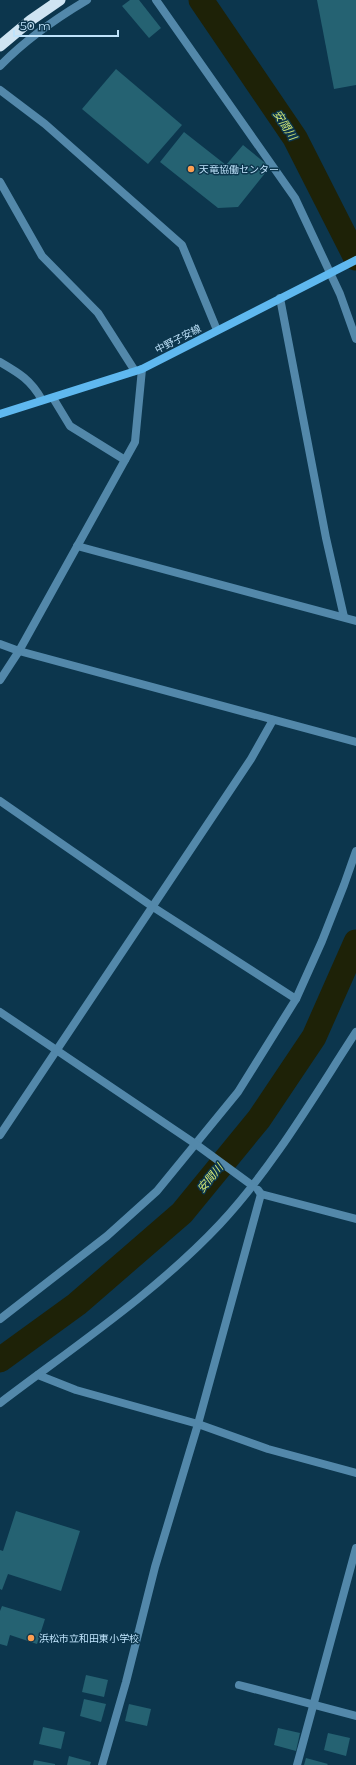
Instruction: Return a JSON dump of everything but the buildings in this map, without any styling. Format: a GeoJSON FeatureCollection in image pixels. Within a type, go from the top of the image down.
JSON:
{"type":"FeatureCollection","features":[{"type":"Feature","properties":{"kind":"highway"},"geometry":{"type":"LineString","coordinates":[[0,46],[31,20],[60,0]]}},
{"type":"Feature","properties":{"kind":"main road","name":"中野子安線"},"geometry":{"type":"LineString","coordinates":[[0,414],[139,370],[356,260]]}},
{"type":"Feature","properties":{"kind":"street"},"geometry":{"type":"LineString","coordinates":[[0,66],[19,46],[45,26],[87,0]]}},
{"type":"Feature","properties":{"kind":"street"},"geometry":{"type":"LineString","coordinates":[[156,0],[295,198],[333,271],[356,339]]}},
{"type":"Feature","properties":{"kind":"street"},"geometry":{"type":"LineString","coordinates":[[0,90],[45,124],[182,245],[217,330]]}},
{"type":"Feature","properties":{"kind":"street"},"geometry":{"type":"LineString","coordinates":[[0,182],[42,256],[98,313],[139,370],[135,442],[19,651],[0,680]]}},
{"type":"Feature","properties":{"kind":"street"},"geometry":{"type":"LineString","coordinates":[[280,298],[326,538],[344,617]]}},
{"type":"Feature","properties":{"kind":"street"},"geometry":{"type":"LineString","coordinates":[[0,362],[22,375],[35,387],[42,400]]}},
{"type":"Feature","properties":{"kind":"street"},"geometry":{"type":"LineString","coordinates":[[53,398],[70,426],[125,460]]}},
{"type":"Feature","properties":{"kind":"street"},"geometry":{"type":"LineString","coordinates":[[77,546],[356,621]]}},
{"type":"Feature","properties":{"kind":"street"},"geometry":{"type":"LineString","coordinates":[[0,644],[19,651],[356,742]]}},
{"type":"Feature","properties":{"kind":"street"},"geometry":{"type":"LineString","coordinates":[[0,1135],[153,907],[208,821],[251,759],[274,720]]}},
{"type":"Feature","properties":{"kind":"street"},"geometry":{"type":"LineString","coordinates":[[0,801],[153,907],[296,999]]}},
{"type":"Feature","properties":{"kind":"street"},"geometry":{"type":"LineString","coordinates":[[0,1319],[106,1236],[157,1191],[238,1092],[296,999],[325,934],[356,850]]}},
{"type":"Feature","properties":{"kind":"street"},"geometry":{"type":"LineString","coordinates":[[0,1012],[197,1144],[261,1194],[356,1219]]}},
{"type":"Feature","properties":{"kind":"street"},"geometry":{"type":"LineString","coordinates":[[0,1404],[105,1326],[185,1257],[219,1224],[252,1186],[290,1133],[356,1032]]}},
{"type":"Feature","properties":{"kind":"street"},"geometry":{"type":"LineString","coordinates":[[102,1765],[126,1682],[155,1568],[198,1424],[261,1194]]}},
{"type":"Feature","properties":{"kind":"street"},"geometry":{"type":"LineString","coordinates":[[38,1375],[76,1390],[198,1424],[268,1448],[356,1472]]}},
{"type":"Feature","properties":{"kind":"street"},"geometry":{"type":"LineString","coordinates":[[297,1765],[356,1548]]}},
{"type":"Feature","properties":{"kind":"street"},"geometry":{"type":"LineString","coordinates":[[239,1685],[356,1716]]}},
{"type":"Feature","properties":{"kind":"waterway","name":"安間川"},"geometry":{"type":"LineString","coordinates":[[201,0],[295,138],[356,258]]}},
{"type":"Feature","properties":{"kind":"waterway","name":"安間川"},"geometry":{"type":"LineString","coordinates":[[0,1360],[77,1304],[182,1213],[259,1119],[314,1037],[356,942]]}},
{"type":"Feature","properties":{"kind":"place","name":"天竜協働センター"},"geometry":{"type":"Point","coordinates":[191,169]}},
{"type":"Feature","properties":{"kind":"place","name":"浜松市立和田東小学校"},"geometry":{"type":"Point","coordinates":[31,1638]}}]}
